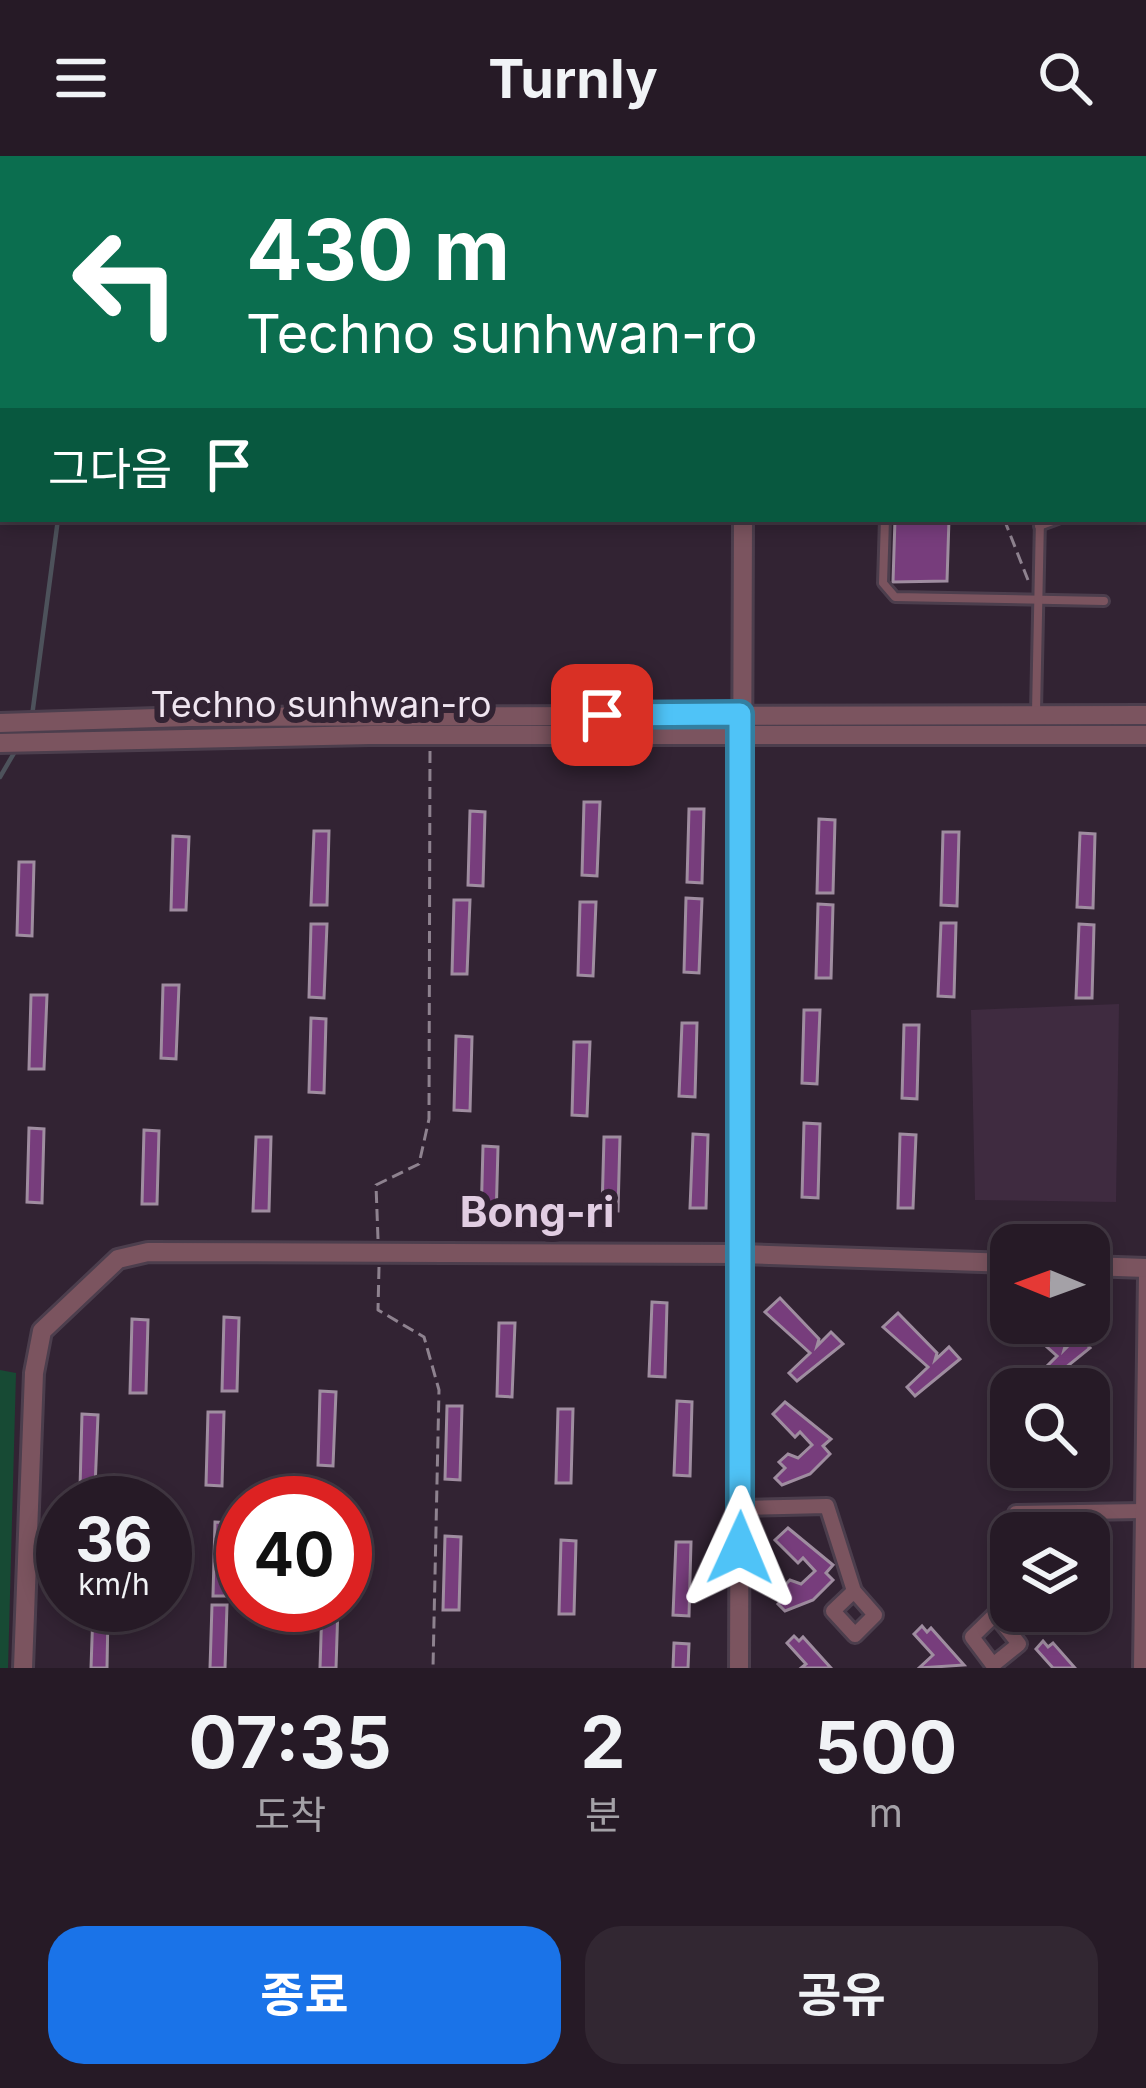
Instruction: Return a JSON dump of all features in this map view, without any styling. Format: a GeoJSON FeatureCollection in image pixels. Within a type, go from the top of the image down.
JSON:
{"type":"FeatureCollection","features":[{"type":"Feature","properties":{"kind":"street"},"geometry":{"type":"LineString","coordinates":[[739,1668],[743,522]]}},
{"type":"Feature","properties":{"kind":"street","name":"Techno sunhwan-ro"},"geometry":{"type":"LineString","coordinates":[[0,723],[38,731],[430,737],[1036,713],[1146,715]]}},
{"type":"Feature","properties":{"kind":"street","name":"Techno sunhwan-ro"},"geometry":{"type":"LineString","coordinates":[[0,742],[38,731],[740,724],[1146,734]]}},
{"type":"Feature","properties":{"kind":"street"},"geometry":{"type":"LineString","coordinates":[[23,1668],[34,1373],[42,1330],[118,1259],[148,1252],[741,1254],[990,1262]]}},
{"type":"Feature","properties":{"kind":"street"},"geometry":{"type":"LineString","coordinates":[[1110,1268],[1146,1271],[1141,1668]]}},
{"type":"Feature","properties":{"kind":"street"},"geometry":{"type":"LineString","coordinates":[[741,1508],[826,1506],[854,1591]]}},
{"type":"Feature","properties":{"kind":"street"},"geometry":{"type":"LineString","coordinates":[[1080,1512],[1143,1511]]}},
{"type":"Feature","properties":{"kind":"lane"},"geometry":{"type":"LineString","coordinates":[[885,522],[884,583],[895,597],[1105,601]]}},
{"type":"Feature","properties":{"kind":"lane"},"geometry":{"type":"LineString","coordinates":[[1036,713],[1040,522]]}},
{"type":"Feature","properties":{"kind":"path"},"geometry":{"type":"LineString","coordinates":[[1005,522],[1035,598]]}},
{"type":"Feature","properties":{"kind":"path"},"geometry":{"type":"LineString","coordinates":[[430,737],[429,1119],[418,1164],[376,1185],[378,1310],[424,1337],[439,1390],[433,1668]]}},
{"type":"Feature","properties":{"kind":"shaded area"},"geometry":{"type":"Polygon","coordinates":[[[1119,1004],[1116,1202],[975,1200],[971,1010],[1119,1004]]]}},
{"type":"Feature","properties":{"kind":"green space"},"geometry":{"type":"Polygon","coordinates":[[[0,1370],[16,1373],[8,1668],[0,1668],[0,1370]]]}},
{"type":"Feature","properties":{"kind":"building"},"geometry":{"type":"Polygon","coordinates":[[[895,522],[949,522],[947,581],[893,582],[895,522]]]}},
{"type":"Feature","properties":{"kind":"building"},"geometry":{"type":"Polygon","coordinates":[[[584,802],[600,802],[597,876],[582,875],[584,802]]]}},
{"type":"Feature","properties":{"kind":"building"},"geometry":{"type":"Polygon","coordinates":[[[689,809],[704,809],[702,883],[687,882],[689,809]]]}},
{"type":"Feature","properties":{"kind":"building"},"geometry":{"type":"Polygon","coordinates":[[[470,811],[485,812],[483,886],[468,885],[470,811]]]}},
{"type":"Feature","properties":{"kind":"building"},"geometry":{"type":"Polygon","coordinates":[[[819,819],[835,820],[833,893],[817,893],[819,819]]]}},
{"type":"Feature","properties":{"kind":"building"},"geometry":{"type":"Polygon","coordinates":[[[314,831],[329,831],[327,905],[311,905],[314,831]]]}},
{"type":"Feature","properties":{"kind":"building"},"geometry":{"type":"Polygon","coordinates":[[[943,832],[959,832],[957,906],[941,905],[943,832]]]}},
{"type":"Feature","properties":{"kind":"building"},"geometry":{"type":"Polygon","coordinates":[[[1080,833],[1095,834],[1093,908],[1077,907],[1080,833]]]}},
{"type":"Feature","properties":{"kind":"building"},"geometry":{"type":"Polygon","coordinates":[[[173,836],[189,837],[186,910],[171,910],[173,836]]]}},
{"type":"Feature","properties":{"kind":"building"},"geometry":{"type":"Polygon","coordinates":[[[19,862],[34,862],[32,936],[17,935],[19,862]]]}},
{"type":"Feature","properties":{"kind":"building"},"geometry":{"type":"Polygon","coordinates":[[[686,898],[702,899],[699,973],[684,972],[686,898]]]}},
{"type":"Feature","properties":{"kind":"building"},"geometry":{"type":"Polygon","coordinates":[[[454,900],[470,900],[467,974],[452,974],[454,900]]]}},
{"type":"Feature","properties":{"kind":"building"},"geometry":{"type":"Polygon","coordinates":[[[580,902],[596,902],[593,976],[578,975],[580,902]]]}},
{"type":"Feature","properties":{"kind":"building"},"geometry":{"type":"Polygon","coordinates":[[[818,904],[833,905],[831,978],[816,978],[818,904]]]}},
{"type":"Feature","properties":{"kind":"building"},"geometry":{"type":"Polygon","coordinates":[[[941,923],[956,923],[954,997],[938,996],[941,923]]]}},
{"type":"Feature","properties":{"kind":"building"},"geometry":{"type":"Polygon","coordinates":[[[311,924],[327,924],[324,998],[309,997],[311,924]]]}},
{"type":"Feature","properties":{"kind":"building"},"geometry":{"type":"Polygon","coordinates":[[[1079,924],[1094,925],[1092,998],[1076,998],[1079,924]]]}},
{"type":"Feature","properties":{"kind":"building"},"geometry":{"type":"Polygon","coordinates":[[[163,985],[179,985],[176,1059],[161,1058],[163,985]]]}},
{"type":"Feature","properties":{"kind":"building"},"geometry":{"type":"Polygon","coordinates":[[[31,995],[47,995],[44,1069],[29,1069],[31,995]]]}},
{"type":"Feature","properties":{"kind":"building"},"geometry":{"type":"Polygon","coordinates":[[[804,1010],[820,1010],[817,1084],[802,1083],[804,1010]]]}},
{"type":"Feature","properties":{"kind":"building"},"geometry":{"type":"Polygon","coordinates":[[[311,1018],[326,1019],[324,1093],[309,1092],[311,1018]]]}},
{"type":"Feature","properties":{"kind":"building"},"geometry":{"type":"Polygon","coordinates":[[[682,1023],[697,1023],[695,1097],[679,1096],[682,1023]]]}},
{"type":"Feature","properties":{"kind":"building"},"geometry":{"type":"Polygon","coordinates":[[[904,1025],[919,1025],[917,1099],[902,1098],[904,1025]]]}},
{"type":"Feature","properties":{"kind":"building"},"geometry":{"type":"Polygon","coordinates":[[[456,1036],[472,1037],[470,1111],[454,1110],[456,1036]]]}},
{"type":"Feature","properties":{"kind":"building"},"geometry":{"type":"Polygon","coordinates":[[[574,1042],[590,1042],[587,1116],[572,1115],[574,1042]]]}},
{"type":"Feature","properties":{"kind":"building"},"geometry":{"type":"Polygon","coordinates":[[[804,1123],[820,1124],[818,1198],[802,1197],[804,1123]]]}},
{"type":"Feature","properties":{"kind":"building"},"geometry":{"type":"Polygon","coordinates":[[[29,1128],[44,1129],[42,1203],[27,1202],[29,1128]]]}},
{"type":"Feature","properties":{"kind":"building"},"geometry":{"type":"Polygon","coordinates":[[[144,1130],[159,1131],[157,1204],[142,1204],[144,1130]]]}},
{"type":"Feature","properties":{"kind":"building"},"geometry":{"type":"Polygon","coordinates":[[[693,1134],[708,1135],[706,1208],[690,1208],[693,1134]]]}},
{"type":"Feature","properties":{"kind":"building"},"geometry":{"type":"Polygon","coordinates":[[[900,1134],[916,1135],[913,1208],[898,1208],[900,1134]]]}},
{"type":"Feature","properties":{"kind":"building"},"geometry":{"type":"Polygon","coordinates":[[[256,1137],[271,1137],[269,1211],[253,1211],[256,1137]]]}},
{"type":"Feature","properties":{"kind":"building"},"geometry":{"type":"Polygon","coordinates":[[[604,1137],[620,1137],[618,1211],[602,1210],[604,1137]]]}},
{"type":"Feature","properties":{"kind":"building"},"geometry":{"type":"Polygon","coordinates":[[[483,1146],[498,1147],[496,1220],[481,1220],[483,1146]]]}},
{"type":"Feature","properties":{"kind":"building"},"geometry":{"type":"Polygon","coordinates":[[[780,1298],[819,1339],[817,1346],[831,1332],[843,1344],[797,1381],[789,1373],[810,1353],[765,1312],[780,1298]]]}},
{"type":"Feature","properties":{"kind":"building"},"geometry":{"type":"Polygon","coordinates":[[[652,1302],[667,1303],[665,1377],[649,1376],[652,1302]]]}},
{"type":"Feature","properties":{"kind":"building"},"geometry":{"type":"Polygon","coordinates":[[[898,1313],[937,1353],[935,1360],[949,1347],[960,1359],[915,1396],[907,1387],[928,1367],[883,1327],[898,1313]]]}},
{"type":"Feature","properties":{"kind":"building"},"geometry":{"type":"Polygon","coordinates":[[[224,1317],[239,1318],[237,1391],[222,1391],[224,1317]]]}},
{"type":"Feature","properties":{"kind":"building"},"geometry":{"type":"Polygon","coordinates":[[[132,1319],[148,1320],[146,1393],[130,1393],[132,1319]]]}},
{"type":"Feature","properties":{"kind":"building"},"geometry":{"type":"Polygon","coordinates":[[[499,1323],[515,1323],[512,1397],[497,1396],[499,1323]]]}},
{"type":"Feature","properties":{"kind":"building"},"geometry":{"type":"Polygon","coordinates":[[[1044,1344],[1066,1344],[1064,1350],[1070,1344],[1090,1348],[1065,1368],[1045,1368],[1057,1356],[1044,1344]]]}},
{"type":"Feature","properties":{"kind":"building"},"geometry":{"type":"Polygon","coordinates":[[[320,1391],[336,1392],[333,1466],[318,1465],[320,1391]]]}},
{"type":"Feature","properties":{"kind":"building"},"geometry":{"type":"Polygon","coordinates":[[[677,1401],[692,1402],[690,1476],[674,1475],[677,1401]]]}},
{"type":"Feature","properties":{"kind":"building"},"geometry":{"type":"Polygon","coordinates":[[[785,1402],[831,1439],[823,1446],[830,1454],[810,1474],[782,1485],[775,1478],[785,1468],[779,1462],[788,1454],[798,1458],[812,1445],[800,1432],[795,1437],[773,1414],[785,1402]]]}},
{"type":"Feature","properties":{"kind":"building"},"geometry":{"type":"Polygon","coordinates":[[[447,1406],[462,1406],[460,1480],[445,1479],[447,1406]]]}},
{"type":"Feature","properties":{"kind":"building"},"geometry":{"type":"Polygon","coordinates":[[[558,1409],[573,1409],[571,1483],[556,1483],[558,1409]]]}},
{"type":"Feature","properties":{"kind":"building"},"geometry":{"type":"Polygon","coordinates":[[[208,1412],[224,1412],[222,1476],[216,1476],[216,1486],[206,1485],[208,1412]]]}},
{"type":"Feature","properties":{"kind":"building"},"geometry":{"type":"Polygon","coordinates":[[[82,1414],[98,1415],[95,1476],[80,1476],[82,1414]]]}},
{"type":"Feature","properties":{"kind":"building"},"geometry":{"type":"Polygon","coordinates":[[[215,1522],[216,1596],[213,1596],[215,1522]]]}},
{"type":"Feature","properties":{"kind":"building"},"geometry":{"type":"Polygon","coordinates":[[[788,1528],[833,1565],[826,1573],[833,1580],[813,1600],[785,1611],[778,1604],[788,1594],[782,1588],[790,1580],[801,1584],[815,1571],[803,1558],[798,1563],[775,1540],[788,1528]]]}},
{"type":"Feature","properties":{"kind":"building"},"geometry":{"type":"Polygon","coordinates":[[[445,1536],[461,1537],[459,1610],[443,1610],[445,1536]]]}},
{"type":"Feature","properties":{"kind":"building"},"geometry":{"type":"Polygon","coordinates":[[[561,1540],[576,1541],[574,1614],[559,1614],[561,1540]]]}},
{"type":"Feature","properties":{"kind":"building"},"geometry":{"type":"Polygon","coordinates":[[[676,1542],[691,1542],[689,1616],[673,1615],[676,1542]]]}},
{"type":"Feature","properties":{"kind":"building"},"geometry":{"type":"Polygon","coordinates":[[[212,1605],[216,1605],[216,1632],[226,1632],[225,1668],[210,1668],[212,1605]]]}},
{"type":"Feature","properties":{"kind":"building"},"geometry":{"type":"Polygon","coordinates":[[[922,1626],[927,1632],[931,1628],[964,1665],[919,1668],[933,1655],[914,1634],[922,1626]]]}},
{"type":"Feature","properties":{"kind":"building"},"geometry":{"type":"Polygon","coordinates":[[[92,1632],[108,1632],[107,1668],[91,1668],[92,1632]]]}},
{"type":"Feature","properties":{"kind":"building"},"geometry":{"type":"Polygon","coordinates":[[[321,1632],[337,1632],[336,1668],[320,1668],[321,1632]]]}},
{"type":"Feature","properties":{"kind":"building"},"geometry":{"type":"Polygon","coordinates":[[[794,1636],[799,1641],[803,1637],[831,1668],[801,1668],[806,1664],[787,1643],[794,1636]]]}},
{"type":"Feature","properties":{"kind":"building"},"geometry":{"type":"Polygon","coordinates":[[[1043,1641],[1048,1647],[1053,1643],[1075,1668],[1053,1668],[1036,1649],[1043,1641]]]}},
{"type":"Feature","properties":{"kind":"building"},"geometry":{"type":"Polygon","coordinates":[[[674,1643],[689,1644],[688,1668],[673,1668],[674,1643]]]}},
{"type":"Feature","properties":{"kind":"waterway"},"geometry":{"type":"LineString","coordinates":[[32,716],[58,522]]}},
{"type":"Feature","properties":{"kind":"waterway"},"geometry":{"type":"LineString","coordinates":[[0,777],[17,748]]}},
{"type":"Feature","properties":{"kind":"district","name":"Bong-ri"},"geometry":{"type":"Point","coordinates":[537,1212]}},
{"type":"Feature","properties":{"kind":"route"},"geometry":{"type":"LineString","coordinates":[[602,715],[740,714],[740,1548]]}}]}
